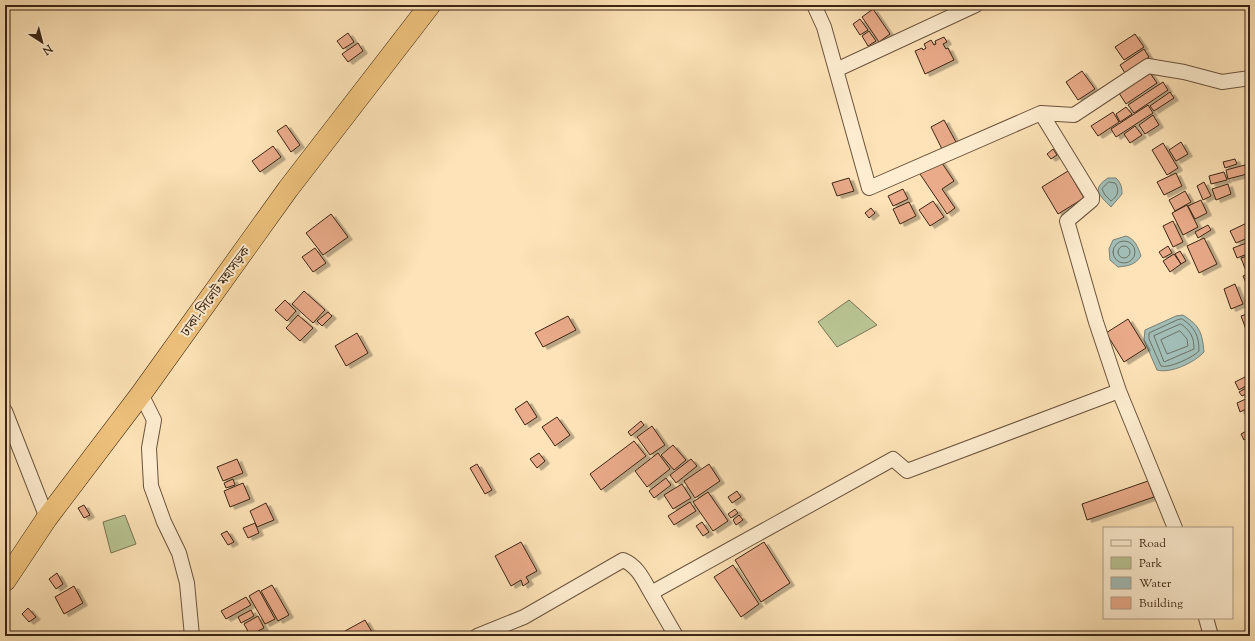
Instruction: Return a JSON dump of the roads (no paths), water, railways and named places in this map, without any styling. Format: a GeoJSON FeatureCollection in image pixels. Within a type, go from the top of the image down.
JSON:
{"type":"FeatureCollection","features":[{"type":"Feature","properties":{"kind":"highway","name":"ঢাকা-সিলেট মহাসড়ক"},"geometry":{"type":"LineString","coordinates":[[5,581],[47,518],[141,394],[288,189],[430,5]]}},
{"type":"Feature","properties":{"kind":"street"},"geometry":{"type":"LineString","coordinates":[[814,5],[824,27],[870,188],[1041,113],[1074,115],[1148,66],[1184,72],[1222,82],[1250,78]]}},
{"type":"Feature","properties":{"kind":"street"},"geometry":{"type":"LineString","coordinates":[[836,70],[976,5]]}},
{"type":"Feature","properties":{"kind":"street"},"geometry":{"type":"LineString","coordinates":[[1041,113],[1092,196],[1092,200],[1067,221],[1096,322],[1119,391],[1174,527]]}},
{"type":"Feature","properties":{"kind":"street"},"geometry":{"type":"LineString","coordinates":[[651,593],[893,459],[907,471],[1119,391]]}},
{"type":"Feature","properties":{"kind":"street"},"geometry":{"type":"LineString","coordinates":[[141,394],[154,420],[149,448],[151,486],[164,522],[179,553],[187,583],[192,636]]}},
{"type":"Feature","properties":{"kind":"street"},"geometry":{"type":"LineString","coordinates":[[5,411],[47,518]]}},
{"type":"Feature","properties":{"kind":"street"},"geometry":{"type":"LineString","coordinates":[[477,636],[524,617],[623,560],[631,563],[638,571],[676,636]]}},
{"type":"Feature","properties":{"kind":"street"},"geometry":{"type":"LineString","coordinates":[[1206,619],[1211,636]]}},
{"type":"Feature","properties":{"kind":"water"},"geometry":{"type":"Polygon","coordinates":[[[1108,178],[1116,178],[1122,189],[1122,194],[1111,207],[1100,195],[1098,189],[1100,185],[1108,178]]]}},
{"type":"Feature","properties":{"kind":"water"},"geometry":{"type":"Polygon","coordinates":[[[1126,236],[1134,241],[1141,256],[1131,264],[1118,267],[1110,260],[1109,249],[1113,240],[1126,236]]]}},
{"type":"Feature","properties":{"kind":"water"},"geometry":{"type":"Polygon","coordinates":[[[1183,315],[1197,326],[1201,334],[1204,352],[1195,360],[1176,369],[1163,371],[1157,370],[1144,340],[1145,330],[1176,316],[1183,315]]]}}]}
